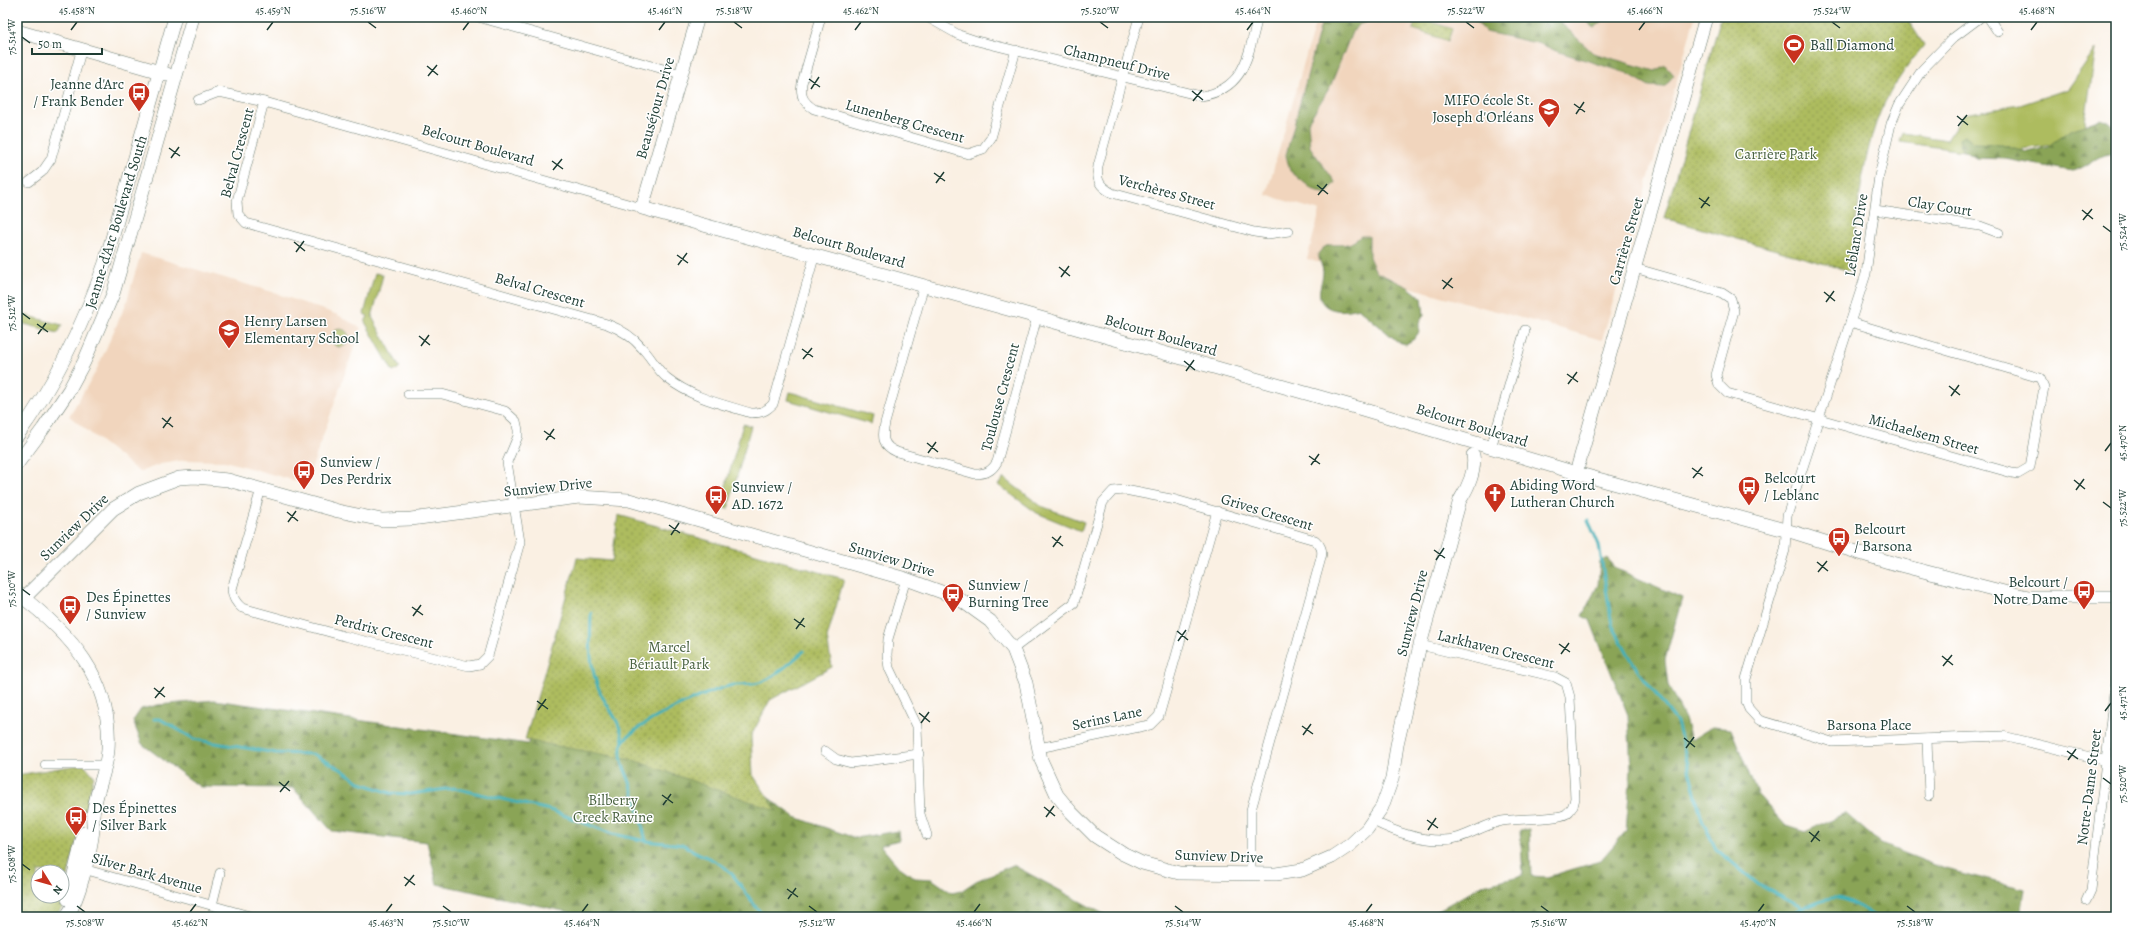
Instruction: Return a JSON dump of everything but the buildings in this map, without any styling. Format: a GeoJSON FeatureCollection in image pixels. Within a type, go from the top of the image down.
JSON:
{"type":"FeatureCollection","features":[{"type":"Feature","properties":{"kind":"street","name":"Jeanne-d'Arc Boulevard South"},"geometry":{"type":"LineString","coordinates":[[17,436],[58,373],[93,297],[107,255],[175,17]]}},
{"type":"Feature","properties":{"kind":"street","name":"Jeanne-d'Arc Boulevard South"},"geometry":{"type":"LineString","coordinates":[[17,464],[43,429],[68,390],[101,325],[124,261],[193,17]]}},
{"type":"Feature","properties":{"kind":"street"},"geometry":{"type":"LineString","coordinates":[[478,17],[681,74]]}},
{"type":"Feature","properties":{"kind":"street","name":"Beauséjour Drive"},"geometry":{"type":"LineString","coordinates":[[642,208],[698,17]]}},
{"type":"Feature","properties":{"kind":"street","name":"Lunenberg Crescent"},"geometry":{"type":"LineString","coordinates":[[821,17],[802,83],[801,92],[803,100],[808,106],[814,110],[883,131],[968,154],[983,149],[990,138],[1016,50]]}},
{"type":"Feature","properties":{"kind":"street","name":"Champneuf Drive"},"geometry":{"type":"LineString","coordinates":[[926,17],[943,21],[965,37],[1201,96],[1221,91],[1232,84],[1240,75],[1245,64],[1258,17]]}},
{"type":"Feature","properties":{"kind":"street"},"geometry":{"type":"LineString","coordinates":[[1122,77],[1139,17]]}},
{"type":"Feature","properties":{"kind":"street","name":"Carrière Street"},"geometry":{"type":"LineString","coordinates":[[1576,473],[1706,17]]}},
{"type":"Feature","properties":{"kind":"street","name":"Leblanc Drive"},"geometry":{"type":"LineString","coordinates":[[1786,531],[1787,516],[1817,418],[1866,274],[1874,210],[1890,124],[1910,87],[1935,56],[1953,38],[1981,17]]}},
{"type":"Feature","properties":{"kind":"street"},"geometry":{"type":"LineString","coordinates":[[1988,17],[1998,32]]}},
{"type":"Feature","properties":{"kind":"street"},"geometry":{"type":"LineString","coordinates":[[17,31],[82,48],[176,76]]}},
{"type":"Feature","properties":{"kind":"street"},"geometry":{"type":"LineString","coordinates":[[29,182],[42,172],[51,159],[82,48]]}},
{"type":"Feature","properties":{"kind":"street","name":"Verchères Street"},"geometry":{"type":"LineString","coordinates":[[1122,77],[1098,166],[1097,175],[1101,187],[1112,192],[1254,232],[1268,234],[1289,232]]}},
{"type":"Feature","properties":{"kind":"street","name":"Belcourt Boulevard"},"geometry":{"type":"LineString","coordinates":[[198,100],[219,92],[264,102],[642,208],[924,284],[1362,409],[1475,450],[1491,448],[1786,531],[1892,563],[2029,597],[2116,597]]}},
{"type":"Feature","properties":{"kind":"street","name":"Belval Crescent"},"geometry":{"type":"LineString","coordinates":[[264,102],[237,201],[238,214],[246,222],[607,324],[630,337],[641,347],[666,377],[678,386],[693,395],[752,413],[761,413],[768,410],[773,404],[815,254]]}},
{"type":"Feature","properties":{"kind":"street","name":"Clay Court"},"geometry":{"type":"LineString","coordinates":[[1874,210],[1980,226],[1999,233]]}},
{"type":"Feature","properties":{"kind":"street","name":"Michaelsem Street"},"geometry":{"type":"LineString","coordinates":[[1634,268],[1722,293],[1731,299],[1734,311],[1716,375],[1716,380],[1722,390],[1727,393],[2012,473],[2025,472],[2032,462],[2044,387],[2040,378],[1850,322]]}},
{"type":"Feature","properties":{"kind":"street","name":"Toulouse Crescent"},"geometry":{"type":"LineString","coordinates":[[924,284],[882,435],[886,446],[892,450],[961,470],[983,474],[990,471],[997,462],[1037,316]]}},
{"type":"Feature","properties":{"kind":"street"},"geometry":{"type":"LineString","coordinates":[[1491,448],[1525,330]]}},
{"type":"Feature","properties":{"kind":"street","name":"Perdrix Crescent"},"geometry":{"type":"LineString","coordinates":[[260,489],[232,589],[233,597],[236,603],[242,608],[344,636],[474,666],[480,664],[488,656],[519,550],[519,534],[507,462],[518,436],[516,421],[505,411],[442,394],[408,394]]}},
{"type":"Feature","properties":{"kind":"street","name":"Sunview Drive"},"geometry":{"type":"LineString","coordinates":[[19,599],[105,516],[120,504],[139,493],[179,478],[195,477],[228,480],[353,515],[382,520],[411,520],[579,497],[629,500],[906,579],[941,590],[972,606],[990,621],[1012,649],[1026,683],[1041,760],[1049,778],[1064,804],[1095,836],[1123,854],[1142,863],[1179,873],[1251,874],[1290,872],[1322,863],[1350,845],[1373,821],[1382,807],[1392,780],[1401,726],[1420,645],[1460,500],[1465,492],[1475,464],[1475,450]]}},
{"type":"Feature","properties":{"kind":"street","name":"Grives Crescent"},"geometry":{"type":"LineString","coordinates":[[1012,649],[1074,603],[1103,502],[1113,491],[1125,490],[1150,494],[1217,511],[1309,537],[1320,545],[1322,552],[1251,810],[1251,874]]}},
{"type":"Feature","properties":{"kind":"street","name":"Serins Lane"},"geometry":{"type":"LineString","coordinates":[[1039,748],[1144,726],[1150,724],[1159,716],[1217,511]]}},
{"type":"Feature","properties":{"kind":"street","name":"Barsona Place"},"geometry":{"type":"LineString","coordinates":[[1786,531],[1785,550],[1746,678],[1745,696],[1749,709],[1759,720],[1832,742],[2003,736],[2107,762]]}},
{"type":"Feature","properties":{"kind":"street"},"geometry":{"type":"LineString","coordinates":[[906,579],[888,639],[886,656],[889,668],[917,726],[920,814],[927,835]]}},
{"type":"Feature","properties":{"kind":"street"},"geometry":{"type":"LineString","coordinates":[[19,599],[73,644],[90,668],[105,708],[108,730],[105,765],[93,816],[85,827],[79,868],[67,904],[68,915]]}},
{"type":"Feature","properties":{"kind":"street","name":"Larkhaven Crescent"},"geometry":{"type":"LineString","coordinates":[[1373,821],[1387,828],[1422,838],[1450,840],[1459,838],[1495,822],[1524,818],[1560,816],[1566,814],[1574,804],[1575,798],[1570,697],[1566,683],[1555,677],[1420,645]]}},
{"type":"Feature","properties":{"kind":"street","name":"Notre-Dame Street"},"geometry":{"type":"LineString","coordinates":[[2086,901],[2091,890],[2116,675]]}},
{"type":"Feature","properties":{"kind":"street"},"geometry":{"type":"LineString","coordinates":[[1927,739],[1929,796]]}},
{"type":"Feature","properties":{"kind":"street"},"geometry":{"type":"LineString","coordinates":[[825,751],[836,759],[851,763],[919,754]]}},
{"type":"Feature","properties":{"kind":"street"},"geometry":{"type":"LineString","coordinates":[[46,766],[105,765]]}},
{"type":"Feature","properties":{"kind":"street","name":"Silver Bark Avenue"},"geometry":{"type":"LineString","coordinates":[[79,868],[253,917]]}},
{"type":"Feature","properties":{"kind":"street","name":"Silver Bark Avenue"},"geometry":{"type":"LineString","coordinates":[[212,905],[220,873]]}},
{"type":"Feature","properties":{"kind":"shaded area"},"geometry":{"type":"Polygon","coordinates":[[[1317,17],[1695,17],[1602,340],[1307,259],[1320,211],[1266,195],[1317,17]]]}},
{"type":"Feature","properties":{"kind":"shaded area","name":"Henry Larsen Elementary School"},"geometry":{"type":"Polygon","coordinates":[[[141,253],[272,292],[338,315],[361,328],[306,484],[225,461],[186,460],[161,464],[139,472],[69,416],[95,373],[126,304],[141,253]]]}},
{"type":"Feature","properties":{"kind":"green space"},"geometry":{"type":"Polygon","coordinates":[[[1323,17],[1378,17],[1358,25],[1352,32],[1330,87],[1308,122],[1310,147],[1335,182],[1326,194],[1312,189],[1290,171],[1286,155],[1323,17]]]}},
{"type":"Feature","properties":{"kind":"green space"},"geometry":{"type":"Polygon","coordinates":[[[1417,17],[1452,29],[1448,41],[1413,29],[1417,17]]]}},
{"type":"Feature","properties":{"kind":"green space"},"geometry":{"type":"Polygon","coordinates":[[[1472,17],[1558,17],[1562,24],[1593,53],[1655,71],[1665,65],[1674,75],[1664,87],[1649,86],[1627,73],[1556,51],[1541,44],[1486,32],[1472,17]]]}},
{"type":"Feature","properties":{"kind":"green space"},"geometry":{"type":"Polygon","coordinates":[[[1601,17],[1600,23],[1595,28],[1592,27],[1585,18],[1601,17]]]}},
{"type":"Feature","properties":{"kind":"green space","name":"Carrière Park"},"geometry":{"type":"Polygon","coordinates":[[[1721,17],[1906,17],[1924,45],[1891,92],[1876,123],[1866,159],[1850,271],[1664,218],[1721,17]]]}},
{"type":"Feature","properties":{"kind":"green space"},"geometry":{"type":"Polygon","coordinates":[[[2096,49],[2082,141],[1985,154],[1900,142],[1903,133],[1947,140],[1964,114],[2020,105],[2068,89],[2096,49]]]}},
{"type":"Feature","properties":{"kind":"green space"},"geometry":{"type":"Polygon","coordinates":[[[2100,119],[2107,121],[2116,128],[2116,153],[2097,158],[2079,169],[2072,171],[2005,159],[1976,158],[1962,149],[1959,139],[1965,135],[1974,143],[2002,144],[2027,152],[2048,147],[2071,130],[2100,119]]]}},
{"type":"Feature","properties":{"kind":"green space"},"geometry":{"type":"Polygon","coordinates":[[[1361,236],[1369,236],[1369,257],[1376,272],[1408,287],[1422,298],[1424,315],[1419,323],[1419,332],[1414,339],[1406,344],[1398,342],[1358,308],[1348,310],[1330,309],[1322,302],[1320,291],[1323,272],[1318,254],[1328,245],[1349,244],[1361,236]]]}},
{"type":"Feature","properties":{"kind":"green space"},"geometry":{"type":"Polygon","coordinates":[[[375,273],[383,275],[372,317],[400,368],[393,372],[365,322],[368,316],[364,314],[375,273]]]}},
{"type":"Feature","properties":{"kind":"green space"},"geometry":{"type":"Polygon","coordinates":[[[17,313],[62,325],[58,333],[17,322],[17,313]]]}},
{"type":"Feature","properties":{"kind":"green space"},"geometry":{"type":"Polygon","coordinates":[[[340,329],[346,332],[349,338],[346,344],[340,347],[334,344],[331,338],[334,332],[340,329]]]}},
{"type":"Feature","properties":{"kind":"green space"},"geometry":{"type":"Polygon","coordinates":[[[790,392],[873,416],[871,424],[788,400],[790,392]]]}},
{"type":"Feature","properties":{"kind":"green space"},"geometry":{"type":"Polygon","coordinates":[[[743,424],[751,426],[728,509],[720,507],[743,424]]]}},
{"type":"Feature","properties":{"kind":"green space"},"geometry":{"type":"Polygon","coordinates":[[[1004,478],[1041,506],[1084,522],[1081,531],[1037,513],[998,485],[1004,478]]]}},
{"type":"Feature","properties":{"kind":"green space","name":"Marcel Bériault Park"},"geometry":{"type":"Polygon","coordinates":[[[618,515],[844,579],[827,638],[832,667],[770,700],[751,736],[753,775],[777,811],[633,760],[525,740],[577,558],[612,561],[618,515]]]}},
{"type":"Feature","properties":{"kind":"green space"},"geometry":{"type":"Polygon","coordinates":[[[1607,558],[1617,569],[1682,598],[1665,660],[1668,685],[1685,719],[1691,740],[1712,727],[1731,729],[1757,794],[1786,826],[1805,832],[1845,813],[1881,844],[1945,869],[2025,889],[2021,917],[1426,917],[1483,885],[1523,875],[1520,830],[1529,829],[1531,876],[1547,877],[1600,861],[1626,831],[1631,769],[1628,715],[1590,620],[1582,616],[1598,585],[1600,562],[1607,558]]]}},
{"type":"Feature","properties":{"kind":"green space","name":"Bilberry Creek Ravine"},"geometry":{"type":"Polygon","coordinates":[[[573,627],[756,704],[708,761],[747,782],[795,817],[855,838],[898,831],[899,840],[880,845],[897,865],[915,878],[932,879],[952,893],[961,891],[976,881],[1013,865],[1109,917],[635,917],[573,913],[437,884],[427,842],[332,831],[293,788],[200,787],[142,744],[133,721],[141,709],[158,705],[214,700],[528,744],[573,627]]]}},
{"type":"Feature","properties":{"kind":"green space"},"geometry":{"type":"Polygon","coordinates":[[[84,764],[94,776],[70,867],[70,864],[30,864],[30,904],[63,904],[62,908],[54,917],[17,917],[17,775],[84,764]]]}},
{"type":"Feature","properties":{"kind":"waterway"},"geometry":{"type":"LineString","coordinates":[[1588,520],[1599,545],[1612,625],[1638,671],[1677,722],[1702,820],[1716,849],[1759,885],[1801,907]]}},
{"type":"Feature","properties":{"kind":"waterway"},"geometry":{"type":"LineString","coordinates":[[591,613],[590,634],[594,674],[601,694],[620,728],[623,741]]}},
{"type":"Feature","properties":{"kind":"waterway"},"geometry":{"type":"LineString","coordinates":[[646,841],[633,792],[621,758],[621,747],[625,739],[636,730],[670,710],[708,693],[733,685],[759,683],[764,681],[778,673],[804,651]]}},
{"type":"Feature","properties":{"kind":"waterway"},"geometry":{"type":"LineString","coordinates":[[154,719],[160,719],[194,739],[276,753],[313,754],[339,768],[361,783],[390,793],[410,794],[454,788],[550,810],[613,834],[646,841],[684,845],[718,863],[729,871],[765,917]]}},
{"type":"Feature","properties":{"kind":"waterway"},"geometry":{"type":"LineString","coordinates":[[1785,917],[1810,904],[1832,898],[1842,899],[1852,903],[1875,917]]}},
{"type":"Feature","properties":{"kind":"place","name":"Ball Diamond"},"geometry":{"type":"Point","coordinates":[1794,64]}},
{"type":"Feature","properties":{"kind":"place","name":"Jeanne d'Arc / Frank Bender"},"geometry":{"type":"Point","coordinates":[139,112]}},
{"type":"Feature","properties":{"kind":"place","name":"MIFO école St. Joseph d'Orléans"},"geometry":{"type":"Point","coordinates":[1549,128]}},
{"type":"Feature","properties":{"kind":"place","name":"Henry Larsen Elementary School"},"geometry":{"type":"Point","coordinates":[229,350]}},
{"type":"Feature","properties":{"kind":"place","name":"Sunview / Des Perdrix"},"geometry":{"type":"Point","coordinates":[304,490]}},
{"type":"Feature","properties":{"kind":"place","name":"Belcourt / Leblanc"},"geometry":{"type":"Point","coordinates":[1749,506]}},
{"type":"Feature","properties":{"kind":"place","name":"Abiding Word Lutheran Church"},"geometry":{"type":"Point","coordinates":[1495,514]}},
{"type":"Feature","properties":{"kind":"place","name":"Sunview / AD. 1672"},"geometry":{"type":"Point","coordinates":[716,516]}},
{"type":"Feature","properties":{"kind":"place","name":"Belcourt / Barsona"},"geometry":{"type":"Point","coordinates":[1839,558]}},
{"type":"Feature","properties":{"kind":"place","name":"Belcourt / Notre Dame"},"geometry":{"type":"Point","coordinates":[2084,610]}},
{"type":"Feature","properties":{"kind":"place","name":"Sunview / Burning Tree"},"geometry":{"type":"Point","coordinates":[953,614]}},
{"type":"Feature","properties":{"kind":"place","name":"Des Épinettes / Sunview"},"geometry":{"type":"Point","coordinates":[70,626]}},
{"type":"Feature","properties":{"kind":"place","name":"Des Épinettes / Silver Bark"},"geometry":{"type":"Point","coordinates":[76,836]}}]}
